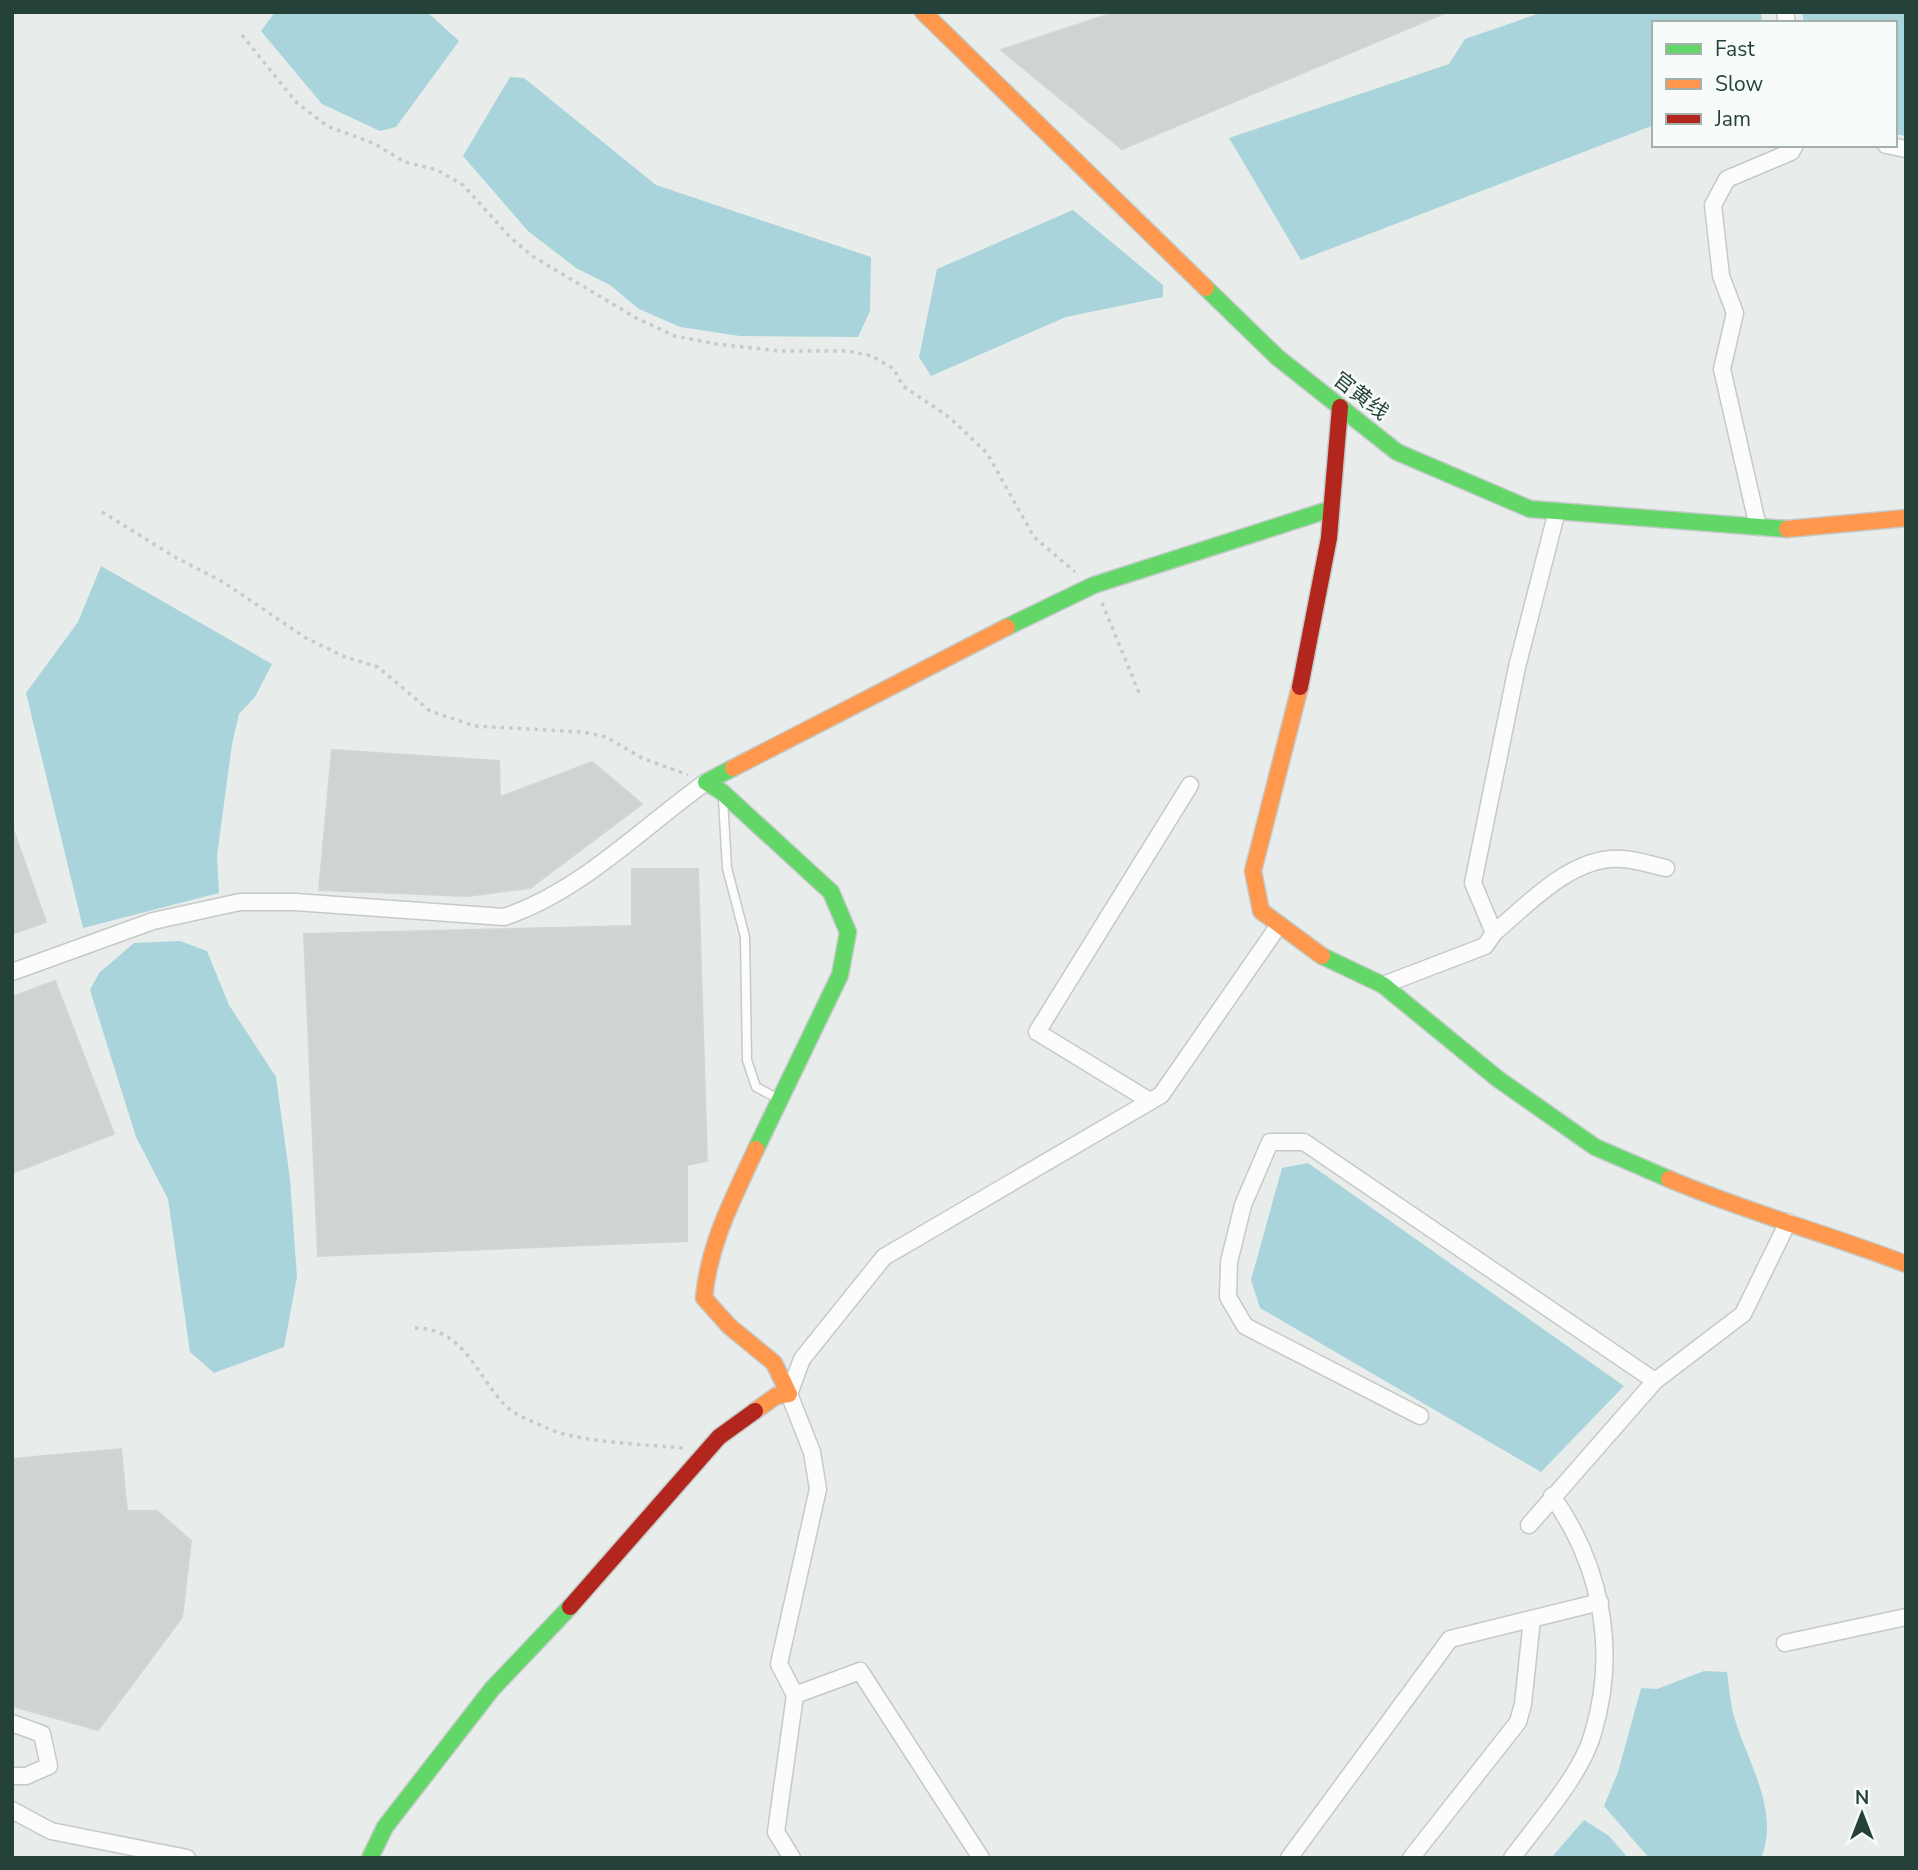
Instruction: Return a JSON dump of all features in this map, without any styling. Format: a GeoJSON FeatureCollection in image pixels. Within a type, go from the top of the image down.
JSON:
{"type":"FeatureCollection","features":[{"type":"Feature","properties":{"kind":"street","name":"官黄线"},"geometry":{"type":"LineString","coordinates":[[923,12],[1277,357],[1397,452],[1530,509],[1790,529],[1906,518]]}},
{"type":"Feature","properties":{"kind":"street"},"geometry":{"type":"LineString","coordinates":[[1758,527],[1722,369],[1735,313],[1721,276],[1713,205],[1727,179],[1791,152],[1795,147]]}},
{"type":"Feature","properties":{"kind":"street"},"geometry":{"type":"LineString","coordinates":[[1340,407],[1329,538],[1304,672],[1253,871],[1261,911],[1321,956],[1383,985],[1498,1079],[1595,1147],[1720,1201],[1828,1234],[1906,1264]]}},
{"type":"Feature","properties":{"kind":"street"},"geometry":{"type":"LineString","coordinates":[[12,972],[153,921],[240,902],[295,902],[505,916],[531,908],[590,871],[706,782],[925,667],[1094,585],[1331,509]]}},
{"type":"Feature","properties":{"kind":"street"},"geometry":{"type":"LineString","coordinates":[[1494,933],[1473,883],[1517,667],[1557,511]]}},
{"type":"Feature","properties":{"kind":"street"},"geometry":{"type":"LineString","coordinates":[[706,782],[722,792],[831,892],[848,932],[840,975],[719,1227],[707,1266],[704,1298],[729,1326],[774,1363],[812,1452],[818,1489],[779,1664],[794,1695],[776,1832],[792,1858]]}},
{"type":"Feature","properties":{"kind":"street"},"geometry":{"type":"LineString","coordinates":[[1150,1101],[1037,1032],[1191,785]]}},
{"type":"Feature","properties":{"kind":"street"},"geometry":{"type":"LineString","coordinates":[[1383,985],[1485,946],[1494,933],[1538,896],[1584,864],[1621,858],[1666,868]]}},
{"type":"Feature","properties":{"kind":"street"},"geometry":{"type":"LineString","coordinates":[[789,1394],[802,1359],[884,1257],[1161,1095],[1279,925]]}},
{"type":"Feature","properties":{"kind":"street"},"geometry":{"type":"LineString","coordinates":[[1420,1416],[1245,1326],[1228,1297],[1229,1262],[1243,1205],[1270,1142],[1304,1142],[1655,1381]]}},
{"type":"Feature","properties":{"kind":"street"},"geometry":{"type":"LineString","coordinates":[[1528,1525],[1655,1381],[1743,1314],[1788,1222]]}},
{"type":"Feature","properties":{"kind":"street"},"geometry":{"type":"LineString","coordinates":[[370,1858],[385,1827],[492,1689],[576,1601],[707,1450],[719,1437],[776,1396],[789,1394]]}},
{"type":"Feature","properties":{"kind":"street"},"geometry":{"type":"LineString","coordinates":[[1512,1858],[1567,1783],[1593,1735],[1605,1664],[1600,1602],[1574,1527],[1552,1496]]}},
{"type":"Feature","properties":{"kind":"street"},"geometry":{"type":"LineString","coordinates":[[1289,1858],[1451,1639],[1600,1602]]}},
{"type":"Feature","properties":{"kind":"street"},"geometry":{"type":"LineString","coordinates":[[1785,1643],[1906,1616]]}},
{"type":"Feature","properties":{"kind":"street"},"geometry":{"type":"LineString","coordinates":[[1411,1858],[1518,1722],[1523,1704],[1532,1619]]}},
{"type":"Feature","properties":{"kind":"street"},"geometry":{"type":"LineString","coordinates":[[794,1695],[860,1671],[981,1858]]}},
{"type":"Feature","properties":{"kind":"street"},"geometry":{"type":"LineString","coordinates":[[12,1723],[42,1734],[49,1766],[26,1776],[12,1776]]}},
{"type":"Feature","properties":{"kind":"street"},"geometry":{"type":"LineString","coordinates":[[12,1810],[51,1831],[187,1858]]}},
{"type":"Feature","properties":{"kind":"lane"},"geometry":{"type":"LineString","coordinates":[[722,792],[727,868],[746,937],[747,1060],[757,1087],[781,1100]]}},
{"type":"Feature","properties":{"kind":"path"},"geometry":{"type":"LineString","coordinates":[[242,35],[296,102],[327,126],[375,144],[405,162],[437,170],[463,185],[510,237],[532,256],[638,319],[675,336],[779,351],[848,351],[872,356],[894,369],[903,386],[957,422],[987,453],[1034,537],[1066,567],[1094,585],[1140,695]]}},
{"type":"Feature","properties":{"kind":"path"},"geometry":{"type":"LineString","coordinates":[[102,512],[174,557],[223,582],[306,638],[345,657],[378,667],[430,710],[475,726],[583,732],[606,737],[642,758],[706,782]]}},
{"type":"Feature","properties":{"kind":"path"},"geometry":{"type":"LineString","coordinates":[[415,1328],[427,1328],[458,1342],[506,1406],[551,1430],[605,1440],[707,1450]]}},
{"type":"Feature","properties":{"kind":"water"},"geometry":{"type":"Polygon","coordinates":[[[275,12],[427,12],[459,41],[396,127],[380,131],[322,104],[261,31],[275,12]]]}},
{"type":"Feature","properties":{"kind":"water"},"geometry":{"type":"Polygon","coordinates":[[[1543,12],[1761,12],[1762,21],[1652,21],[1652,126],[1301,260],[1229,138],[1449,64],[1465,39],[1543,12]]]}},
{"type":"Feature","properties":{"kind":"water"},"geometry":{"type":"Polygon","coordinates":[[[1802,12],[1906,12],[1906,136],[1897,134],[1897,21],[1804,21],[1802,12]]]}},
{"type":"Feature","properties":{"kind":"water"},"geometry":{"type":"Polygon","coordinates":[[[510,77],[524,78],[656,185],[871,257],[870,311],[858,337],[740,336],[680,327],[639,309],[610,285],[576,268],[528,231],[463,156],[510,77]]]}},
{"type":"Feature","properties":{"kind":"water"},"geometry":{"type":"Polygon","coordinates":[[[1073,210],[1163,285],[1163,297],[1066,317],[931,376],[919,357],[937,269],[1073,210]]]}},
{"type":"Feature","properties":{"kind":"water"},"geometry":{"type":"Polygon","coordinates":[[[101,566],[272,664],[255,697],[239,714],[232,744],[217,856],[219,893],[83,928],[26,693],[78,622],[101,566]]]}},
{"type":"Feature","properties":{"kind":"water"},"geometry":{"type":"Polygon","coordinates":[[[180,941],[207,951],[229,1005],[276,1077],[290,1179],[297,1277],[284,1347],[214,1373],[190,1352],[168,1199],[136,1137],[90,990],[99,973],[134,943],[180,941]]]}},
{"type":"Feature","properties":{"kind":"water"},"geometry":{"type":"Polygon","coordinates":[[[1308,1163],[1624,1386],[1541,1472],[1260,1308],[1251,1280],[1282,1168],[1308,1163]]]}},
{"type":"Feature","properties":{"kind":"water"},"geometry":{"type":"Polygon","coordinates":[[[1704,1671],[1727,1672],[1734,1716],[1764,1804],[1766,1840],[1761,1858],[1649,1858],[1604,1806],[1618,1772],[1641,1688],[1657,1689],[1704,1671]]]}},
{"type":"Feature","properties":{"kind":"water"},"geometry":{"type":"Polygon","coordinates":[[[1584,1820],[1609,1836],[1628,1858],[1551,1858],[1584,1820]]]}},
{"type":"Feature","properties":{"kind":"building"},"geometry":{"type":"Polygon","coordinates":[[[1116,12],[1447,12],[1122,149],[1001,50],[1116,12]]]}},
{"type":"Feature","properties":{"kind":"building"},"geometry":{"type":"Polygon","coordinates":[[[332,750],[499,761],[500,797],[592,762],[642,804],[530,888],[468,896],[319,890],[332,750]]]}},
{"type":"Feature","properties":{"kind":"building"},"geometry":{"type":"Polygon","coordinates":[[[14,832],[46,922],[12,934],[12,833],[14,832]]]}},
{"type":"Feature","properties":{"kind":"building"},"geometry":{"type":"Polygon","coordinates":[[[632,869],[698,869],[707,1161],[687,1165],[687,1241],[318,1256],[304,934],[632,926],[632,869]]]}},
{"type":"Feature","properties":{"kind":"building"},"geometry":{"type":"Polygon","coordinates":[[[55,981],[114,1134],[12,1173],[12,997],[55,981]]]}},
{"type":"Feature","properties":{"kind":"building"},"geometry":{"type":"Polygon","coordinates":[[[121,1449],[127,1511],[157,1511],[191,1541],[182,1617],[98,1730],[12,1706],[12,1459],[121,1449]]]}},
{"type":"Feature","properties":{"kind":"traffic: fast"},"geometry":{"type":"LineString","coordinates":[[1206,288],[1277,357],[1397,452],[1530,509],[1787,529]]}},
{"type":"Feature","properties":{"kind":"traffic: fast"},"geometry":{"type":"LineString","coordinates":[[1007,627],[1094,585],[1331,509]]}},
{"type":"Feature","properties":{"kind":"traffic: fast"},"geometry":{"type":"LineString","coordinates":[[733,768],[706,782],[722,792],[831,892],[848,932],[840,975],[756,1149]]}},
{"type":"Feature","properties":{"kind":"traffic: fast"},"geometry":{"type":"LineString","coordinates":[[1322,956],[1383,985],[1498,1079],[1595,1147],[1669,1179]]}},
{"type":"Feature","properties":{"kind":"traffic: fast"},"geometry":{"type":"LineString","coordinates":[[370,1858],[385,1827],[492,1689],[570,1607]]}},
{"type":"Feature","properties":{"kind":"traffic: slow"},"geometry":{"type":"LineString","coordinates":[[923,12],[1206,288]]}},
{"type":"Feature","properties":{"kind":"traffic: slow"},"geometry":{"type":"LineString","coordinates":[[1787,529],[1906,518]]}},
{"type":"Feature","properties":{"kind":"traffic: slow"},"geometry":{"type":"LineString","coordinates":[[733,768],[1007,627]]}},
{"type":"Feature","properties":{"kind":"traffic: slow"},"geometry":{"type":"LineString","coordinates":[[1300,687],[1253,871],[1261,911],[1322,956]]}},
{"type":"Feature","properties":{"kind":"traffic: slow"},"geometry":{"type":"LineString","coordinates":[[755,1411],[776,1396],[789,1394],[774,1363],[729,1326],[704,1298],[717,1240],[756,1149]]}},
{"type":"Feature","properties":{"kind":"traffic: slow"},"geometry":{"type":"LineString","coordinates":[[1669,1179],[1906,1264]]}},
{"type":"Feature","properties":{"kind":"traffic: jam"},"geometry":{"type":"LineString","coordinates":[[1300,687],[1329,538],[1340,407]]}},
{"type":"Feature","properties":{"kind":"traffic: jam"},"geometry":{"type":"LineString","coordinates":[[570,1607],[719,1437],[755,1411]]}}]}
